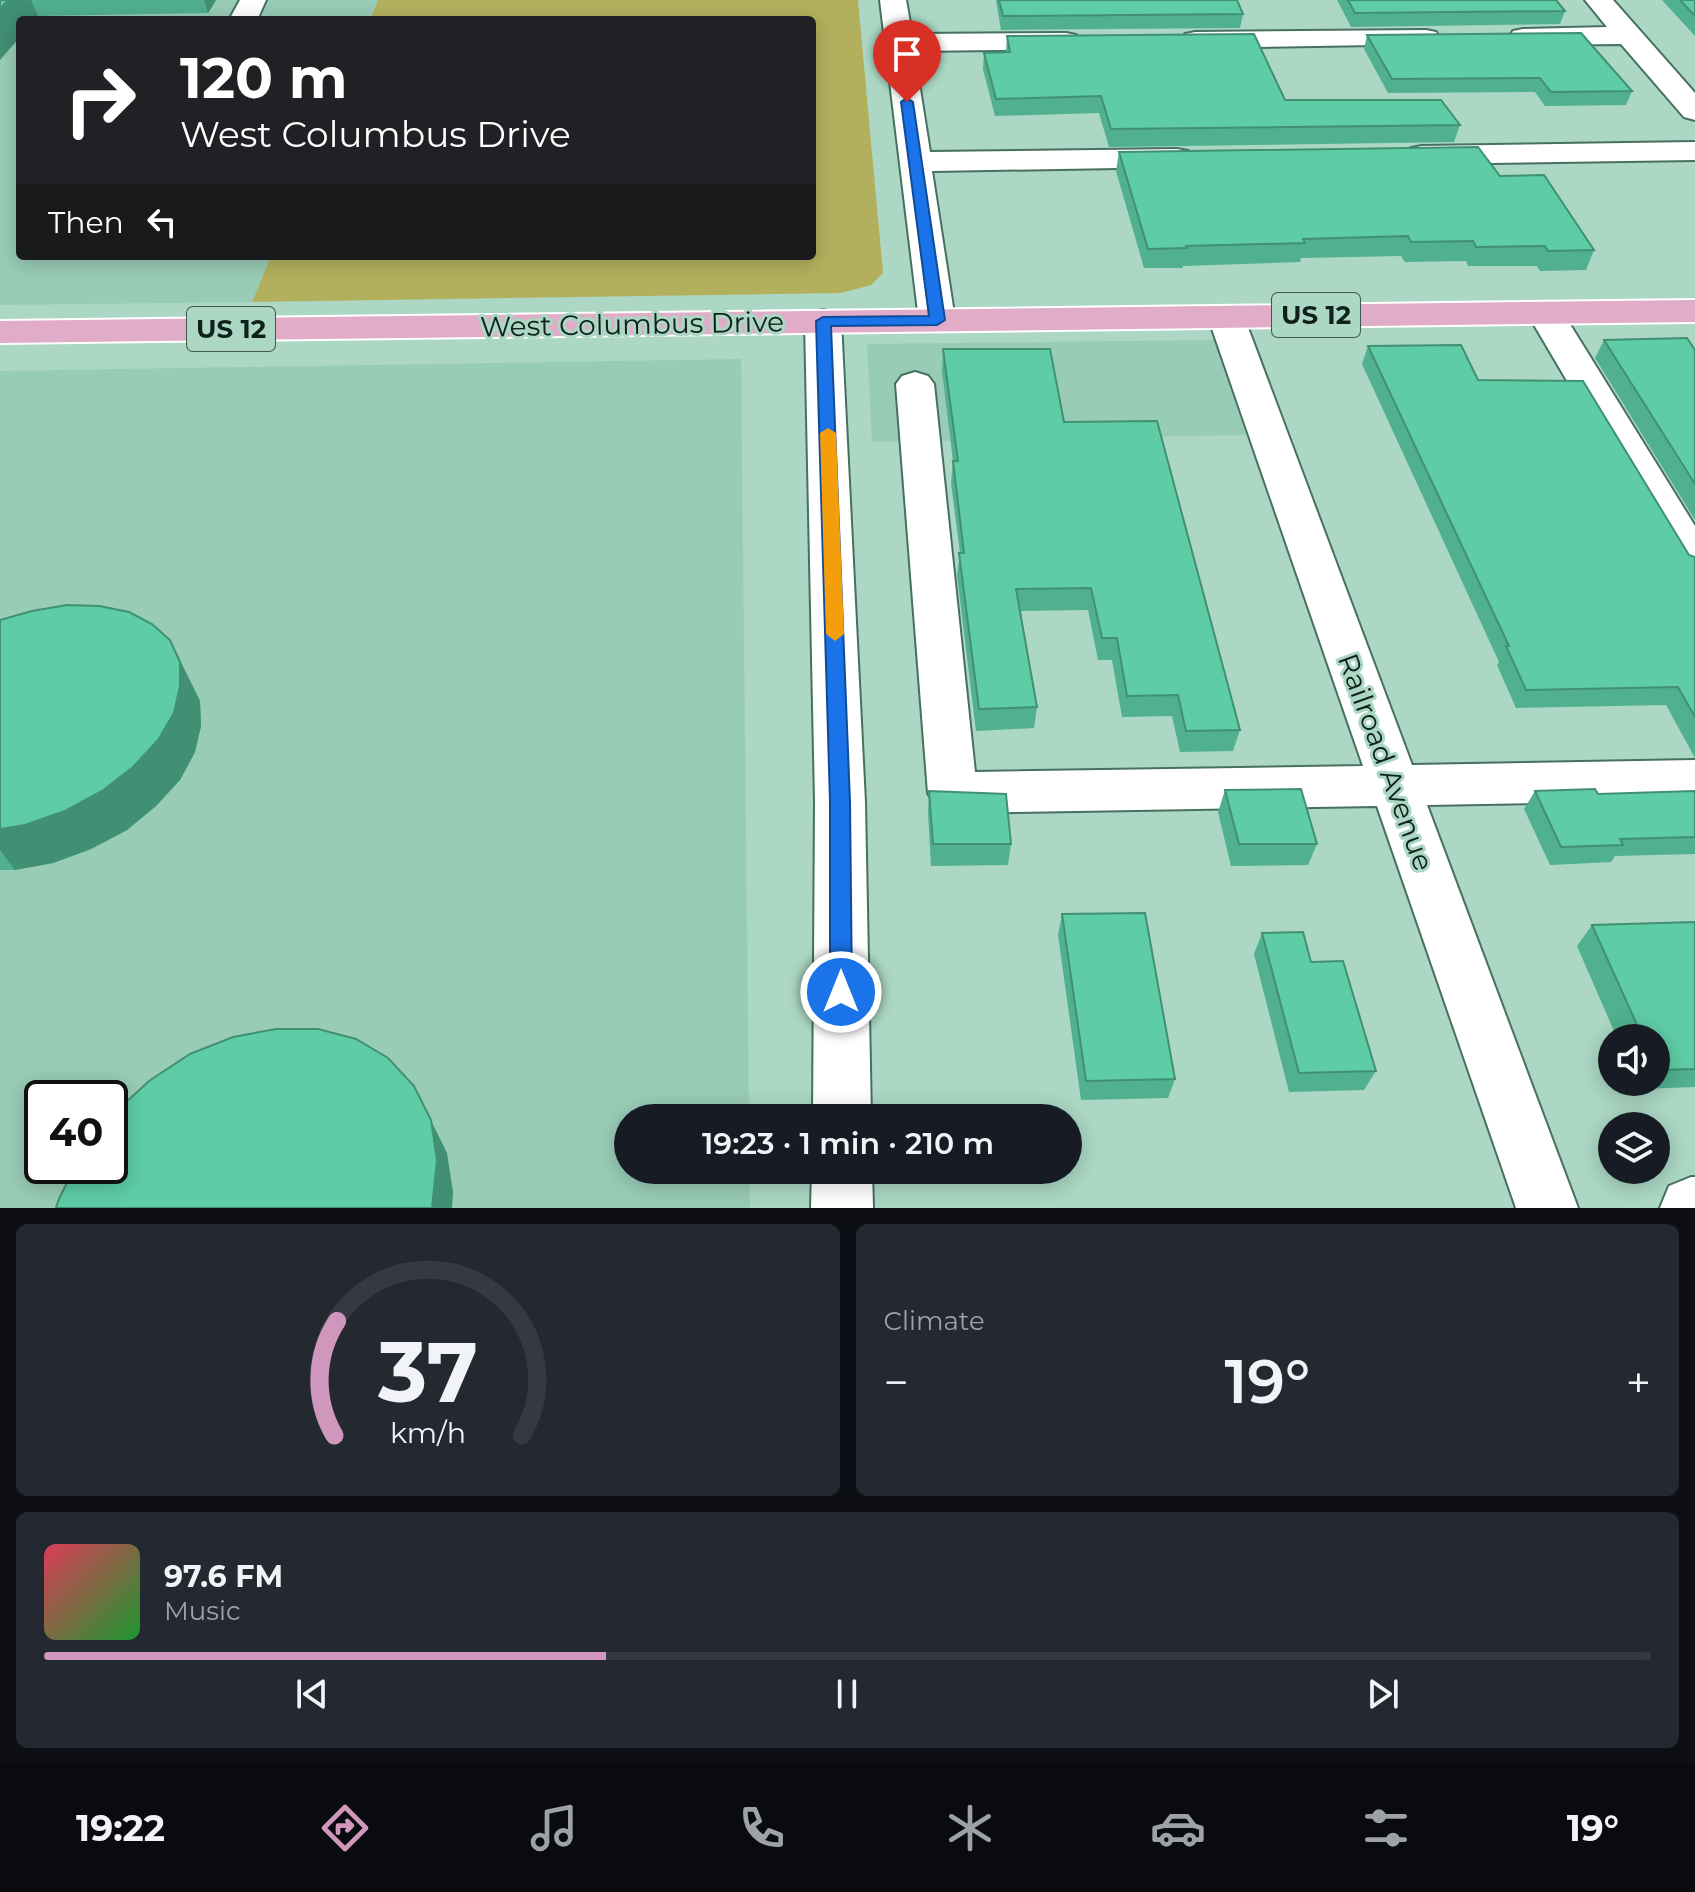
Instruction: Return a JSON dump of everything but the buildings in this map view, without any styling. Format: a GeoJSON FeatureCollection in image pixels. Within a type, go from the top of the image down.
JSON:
{"type":"FeatureCollection","features":[{"type":"Feature","properties":{"kind":"main road","name":"West Columbus Drive"},"geometry":{"type":"LineString","coordinates":[[0,332],[1695,311]]}},
{"type":"Feature","properties":{"kind":"street"},"geometry":{"type":"LineString","coordinates":[[893,0],[937,320]]}},
{"type":"Feature","properties":{"kind":"street"},"geometry":{"type":"LineString","coordinates":[[1598,0],[1695,111]]}},
{"type":"Feature","properties":{"kind":"street"},"geometry":{"type":"LineString","coordinates":[[1499,37],[1629,35]]}},
{"type":"Feature","properties":{"kind":"street"},"geometry":{"type":"LineString","coordinates":[[1168,40],[1452,37]]}},
{"type":"Feature","properties":{"kind":"street"},"geometry":{"type":"LineString","coordinates":[[899,43],[1089,41]]}},
{"type":"Feature","properties":{"kind":"street"},"geometry":{"type":"LineString","coordinates":[[1389,155],[1695,151]]}},
{"type":"Feature","properties":{"kind":"street"},"geometry":{"type":"LineString","coordinates":[[916,162],[1199,158]]}},
{"type":"Feature","properties":{"kind":"street"},"geometry":{"type":"LineString","coordinates":[[1545,313],[1695,561]]}},
{"type":"Feature","properties":{"kind":"street","name":"Railroad Avenue"},"geometry":{"type":"LineString","coordinates":[[1226,317],[1547,1208]]}},
{"type":"Feature","properties":{"kind":"street"},"geometry":{"type":"LineString","coordinates":[[823,321],[840,802],[842,1104]]}},
{"type":"Feature","properties":{"kind":"street"},"geometry":{"type":"LineString","coordinates":[[915,384],[953,793],[1695,780]]}},
{"type":"Feature","properties":{"kind":"street"},"geometry":{"type":"LineString","coordinates":[[842,1184],[842,1208]]}},
{"type":"Feature","properties":{"kind":"shaded area"},"geometry":{"type":"Polygon","coordinates":[[[0,0],[378,0],[372,16],[16,16],[16,260],[269,260],[252,302],[0,305],[0,0]]]}},
{"type":"Feature","properties":{"kind":"shaded area"},"geometry":{"type":"Polygon","coordinates":[[[378,0],[858,0],[883,273],[871,285],[841,293],[252,302],[269,260],[816,260],[816,16],[372,16],[378,0]]]}},
{"type":"Feature","properties":{"kind":"shaded area"},"geometry":{"type":"Polygon","coordinates":[[[1215,340],[1246,435],[872,442],[867,344],[1215,340]]]}},
{"type":"Feature","properties":{"kind":"shaded area"},"geometry":{"type":"Polygon","coordinates":[[[741,359],[749,1104],[614,1104],[614,1184],[749,1184],[750,1208],[0,1208],[0,371],[741,359]]]}},
{"type":"Feature","properties":{"kind":"slow traffic"},"geometry":{"type":"LineString","coordinates":[[828,433],[835,634]]}},
{"type":"Feature","properties":{"kind":"route"},"geometry":{"type":"LineString","coordinates":[[841,992],[840,802],[823,321],[937,320],[907,102]]}}]}
